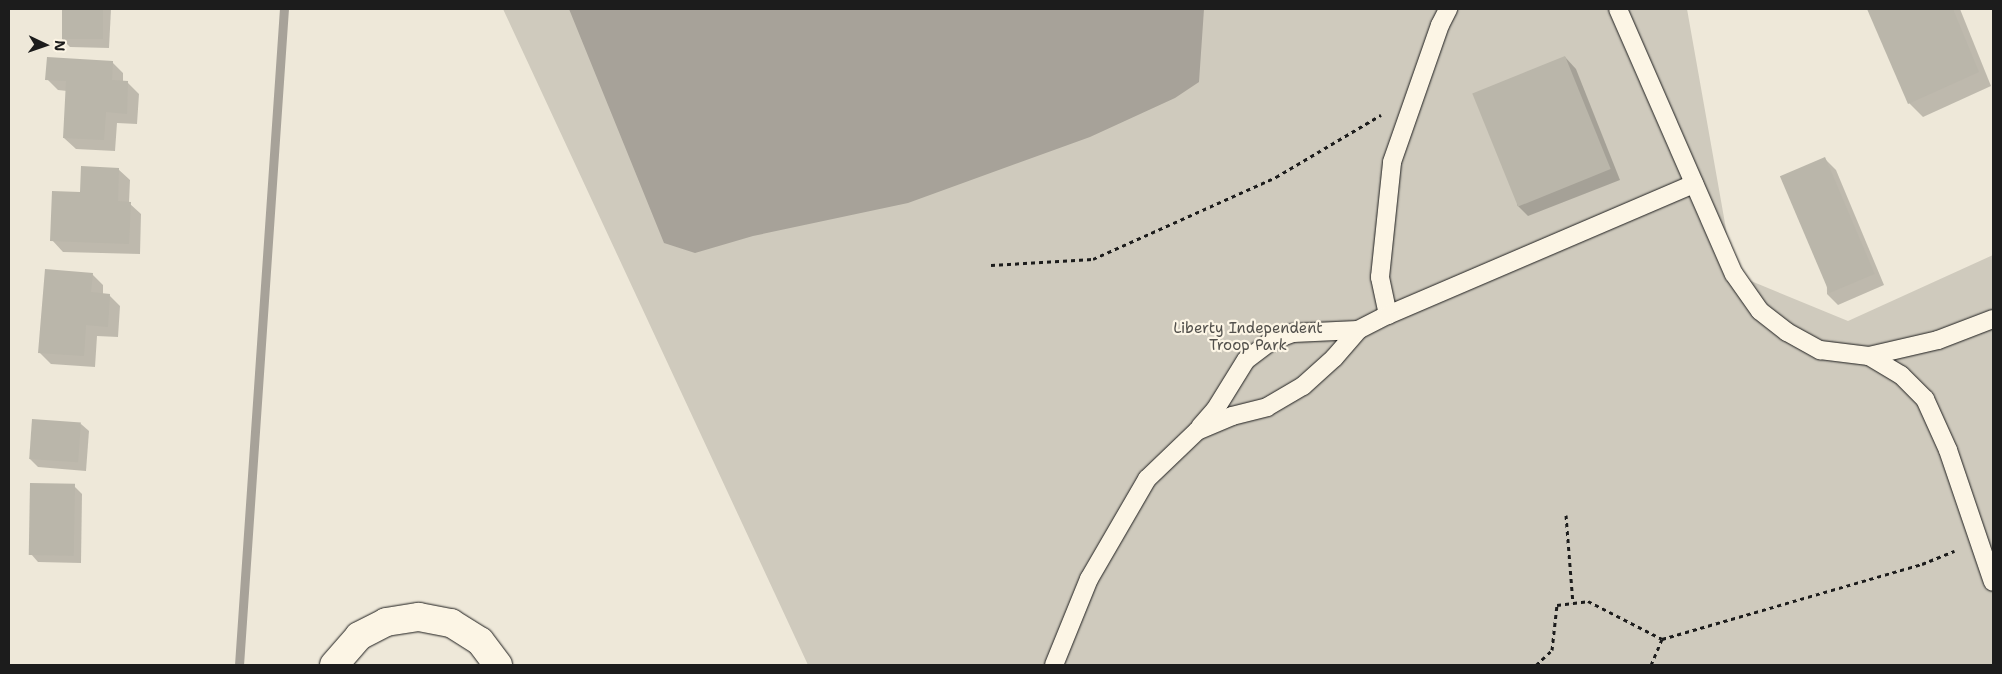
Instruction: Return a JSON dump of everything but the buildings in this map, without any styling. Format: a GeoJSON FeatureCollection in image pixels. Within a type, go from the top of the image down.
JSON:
{"type":"FeatureCollection","features":[{"type":"Feature","properties":{"kind":"street"},"geometry":{"type":"LineString","coordinates":[[334,665],[359,636],[386,622],[419,617],[450,623],[480,641],[498,665]]}},
{"type":"Feature","properties":{"kind":"lane"},"geometry":{"type":"LineString","coordinates":[[1388,314],[1380,276],[1392,162],[1440,24],[1448,9]]}},
{"type":"Feature","properties":{"kind":"lane"},"geometry":{"type":"LineString","coordinates":[[1618,9],[1734,274],[1760,311],[1787,332],[1820,350],[1869,356],[1938,340],[1992,324]]}},
{"type":"Feature","properties":{"kind":"lane"},"geometry":{"type":"LineString","coordinates":[[1197,430],[1232,416],[1267,407],[1303,386],[1334,358],[1358,330],[1388,314],[1694,184]]}},
{"type":"Feature","properties":{"kind":"lane"},"geometry":{"type":"LineString","coordinates":[[1054,665],[1089,579],[1147,479],[1215,410],[1246,360],[1271,341],[1293,332],[1358,330]]}},
{"type":"Feature","properties":{"kind":"lane"},"geometry":{"type":"LineString","coordinates":[[1869,356],[1902,375],[1925,399],[1948,450],[1993,582]]}},
{"type":"Feature","properties":{"kind":"path"},"geometry":{"type":"LineString","coordinates":[[991,265],[1093,259],[1276,177],[1415,94]]}},
{"type":"Feature","properties":{"kind":"path"},"geometry":{"type":"LineString","coordinates":[[1566,515],[1573,603]]}},
{"type":"Feature","properties":{"kind":"path"},"geometry":{"type":"LineString","coordinates":[[1536,665],[1552,650],[1557,605],[1588,601],[1662,639],[1922,564],[1979,541]]}},
{"type":"Feature","properties":{"kind":"path"},"geometry":{"type":"LineString","coordinates":[[1651,665],[1662,639]]}},
{"type":"Feature","properties":{"kind":"green space","name":"Liberty Independent Troop Park"},"geometry":{"type":"Polygon","coordinates":[[[503,9],[1687,9],[1734,274],[1848,321],[1993,255],[1993,665],[808,665],[503,9]]]}},
{"type":"Feature","properties":{"kind":"shaded area"},"geometry":{"type":"Polygon","coordinates":[[[569,9],[1204,9],[1199,82],[1175,98],[1090,137],[908,203],[753,236],[695,253],[664,243],[569,9]]]}},
{"type":"Feature","properties":{"kind":"waterway"},"geometry":{"type":"LineString","coordinates":[[239,665],[284,9]]}}]}
